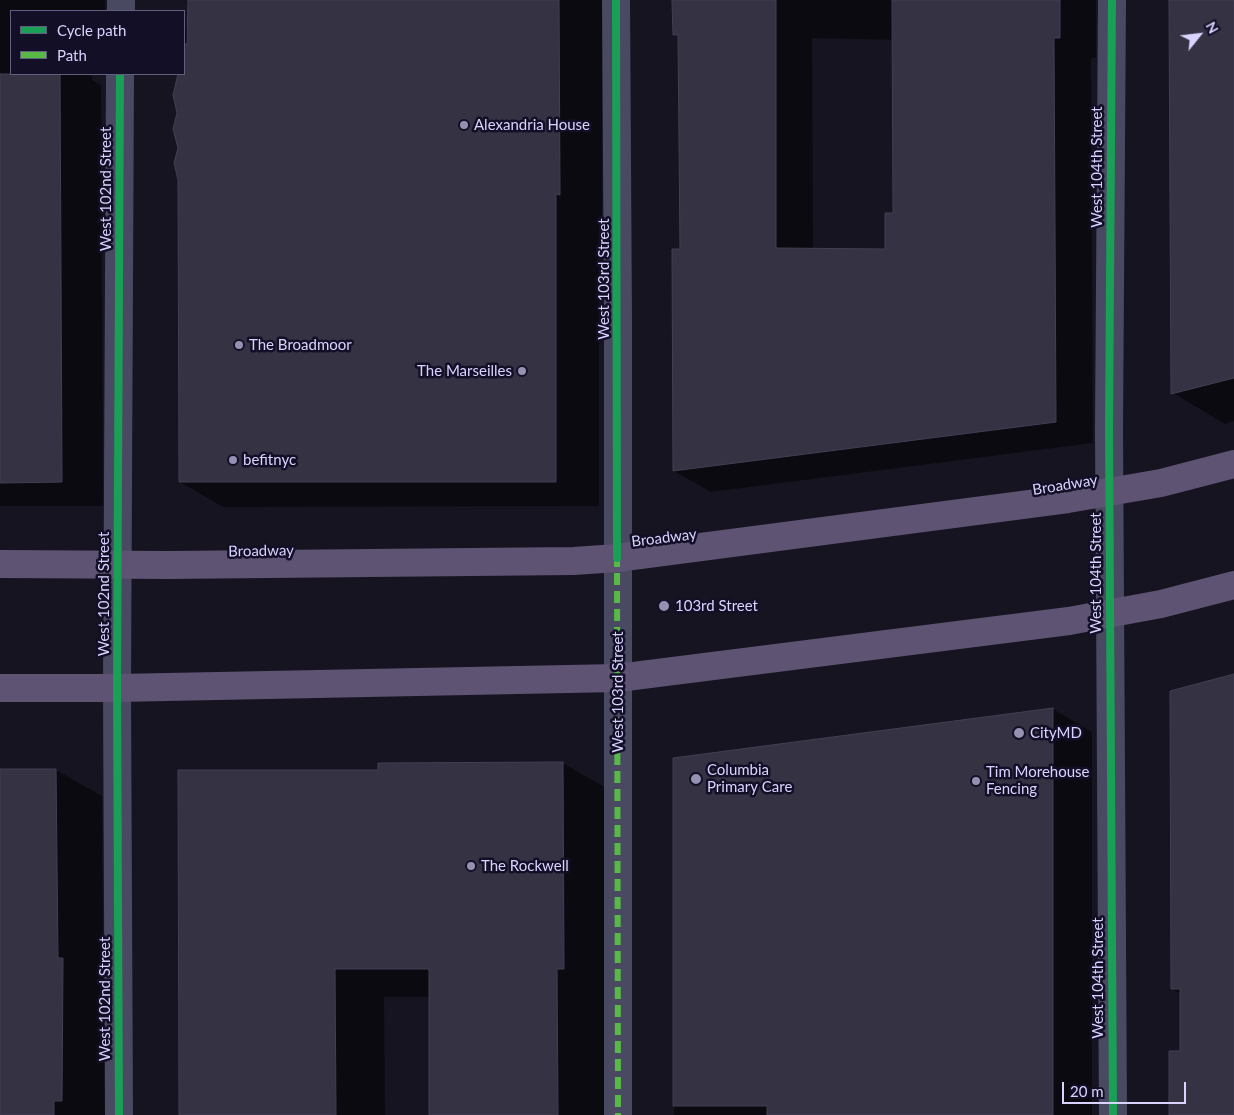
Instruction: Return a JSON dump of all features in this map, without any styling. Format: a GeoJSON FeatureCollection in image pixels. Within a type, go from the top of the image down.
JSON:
{"type":"FeatureCollection","features":[{"type":"Feature","properties":{"kind":"main road","name":"Broadway"},"geometry":{"type":"LineString","coordinates":[[0,564],[118,565],[574,561],[617,558],[1068,499],[1161,483],[1234,464]]}},
{"type":"Feature","properties":{"kind":"main road"},"geometry":{"type":"LineString","coordinates":[[0,688],[117,688],[618,678],[1069,622],[1162,604],[1234,585]]}},
{"type":"Feature","properties":{"kind":"street","name":"West 103rd Street"},"geometry":{"type":"LineString","coordinates":[[616,0],[618,1115]]}},
{"type":"Feature","properties":{"kind":"street","name":"West 104th Street"},"geometry":{"type":"LineString","coordinates":[[1112,0],[1110,614],[1113,1115]]}},
{"type":"Feature","properties":{"kind":"street","name":"West 102nd Street"},"geometry":{"type":"LineString","coordinates":[[119,1115],[117,688],[120,75]]}},
{"type":"Feature","properties":{"kind":"building"},"geometry":{"type":"Polygon","coordinates":[[[188,0],[559,0],[560,195],[556,194],[556,482],[179,482],[178,180],[174,163],[178,148],[173,129],[177,113],[173,95],[178,75],[185,75],[185,44],[187,44],[188,0]]]}},
{"type":"Feature","properties":{"kind":"building"},"geometry":{"type":"Polygon","coordinates":[[[672,0],[776,0],[776,248],[885,249],[885,213],[893,213],[892,0],[1060,0],[1060,38],[1054,38],[1056,422],[673,471],[672,249],[680,249],[678,35],[673,35],[672,0]]]}},
{"type":"Feature","properties":{"kind":"building"},"geometry":{"type":"Polygon","coordinates":[[[1169,0],[1234,0],[1234,378],[1171,394],[1169,0]]]}},
{"type":"Feature","properties":{"kind":"building"},"geometry":{"type":"Polygon","coordinates":[[[0,74],[60,75],[62,482],[0,483],[0,74]]]}},
{"type":"Feature","properties":{"kind":"building"},"geometry":{"type":"Polygon","coordinates":[[[1234,674],[1234,1115],[1169,1115],[1169,1051],[1180,1051],[1180,989],[1171,989],[1170,691],[1234,674]]]}},
{"type":"Feature","properties":{"kind":"building"},"geometry":{"type":"Polygon","coordinates":[[[1053,708],[1053,1115],[767,1115],[767,1106],[673,1106],[673,758],[1053,708]]]}},
{"type":"Feature","properties":{"kind":"building"},"geometry":{"type":"Polygon","coordinates":[[[563,762],[564,969],[557,969],[558,1115],[429,1115],[429,969],[335,969],[336,1115],[179,1115],[178,770],[378,770],[378,763],[563,762]]]}},
{"type":"Feature","properties":{"kind":"building"},"geometry":{"type":"Polygon","coordinates":[[[0,769],[56,769],[58,958],[63,958],[62,1101],[54,1101],[54,1115],[0,1115],[0,769]]]}},
{"type":"Feature","properties":{"kind":"marked path"},"geometry":{"type":"LineString","coordinates":[[617,555],[618,1115]]}},
{"type":"Feature","properties":{"kind":"cycle path"},"geometry":{"type":"LineString","coordinates":[[616,0],[617,558]]}},
{"type":"Feature","properties":{"kind":"cycle path"},"geometry":{"type":"LineString","coordinates":[[1112,0],[1109,429],[1113,1115]]}},
{"type":"Feature","properties":{"kind":"cycle path"},"geometry":{"type":"LineString","coordinates":[[119,1115],[117,688],[120,75]]}},
{"type":"Feature","properties":{"kind":"place","name":"Alexandria House"},"geometry":{"type":"Point","coordinates":[464,125]}},
{"type":"Feature","properties":{"kind":"place","name":"The Broadmoor"},"geometry":{"type":"Point","coordinates":[239,345]}},
{"type":"Feature","properties":{"kind":"place","name":"The Marseilles"},"geometry":{"type":"Point","coordinates":[522,371]}},
{"type":"Feature","properties":{"kind":"place","name":"befitnyc"},"geometry":{"type":"Point","coordinates":[233,460]}},
{"type":"Feature","properties":{"kind":"place","name":"103rd Street"},"geometry":{"type":"Point","coordinates":[664,606]}},
{"type":"Feature","properties":{"kind":"place","name":"CityMD"},"geometry":{"type":"Point","coordinates":[1019,733]}},
{"type":"Feature","properties":{"kind":"place","name":"Columbia Primary Care"},"geometry":{"type":"Point","coordinates":[696,779]}},
{"type":"Feature","properties":{"kind":"place","name":"Tim Morehouse Fencing"},"geometry":{"type":"Point","coordinates":[976,781]}},
{"type":"Feature","properties":{"kind":"place","name":"The Rockwell"},"geometry":{"type":"Point","coordinates":[471,866]}}]}
